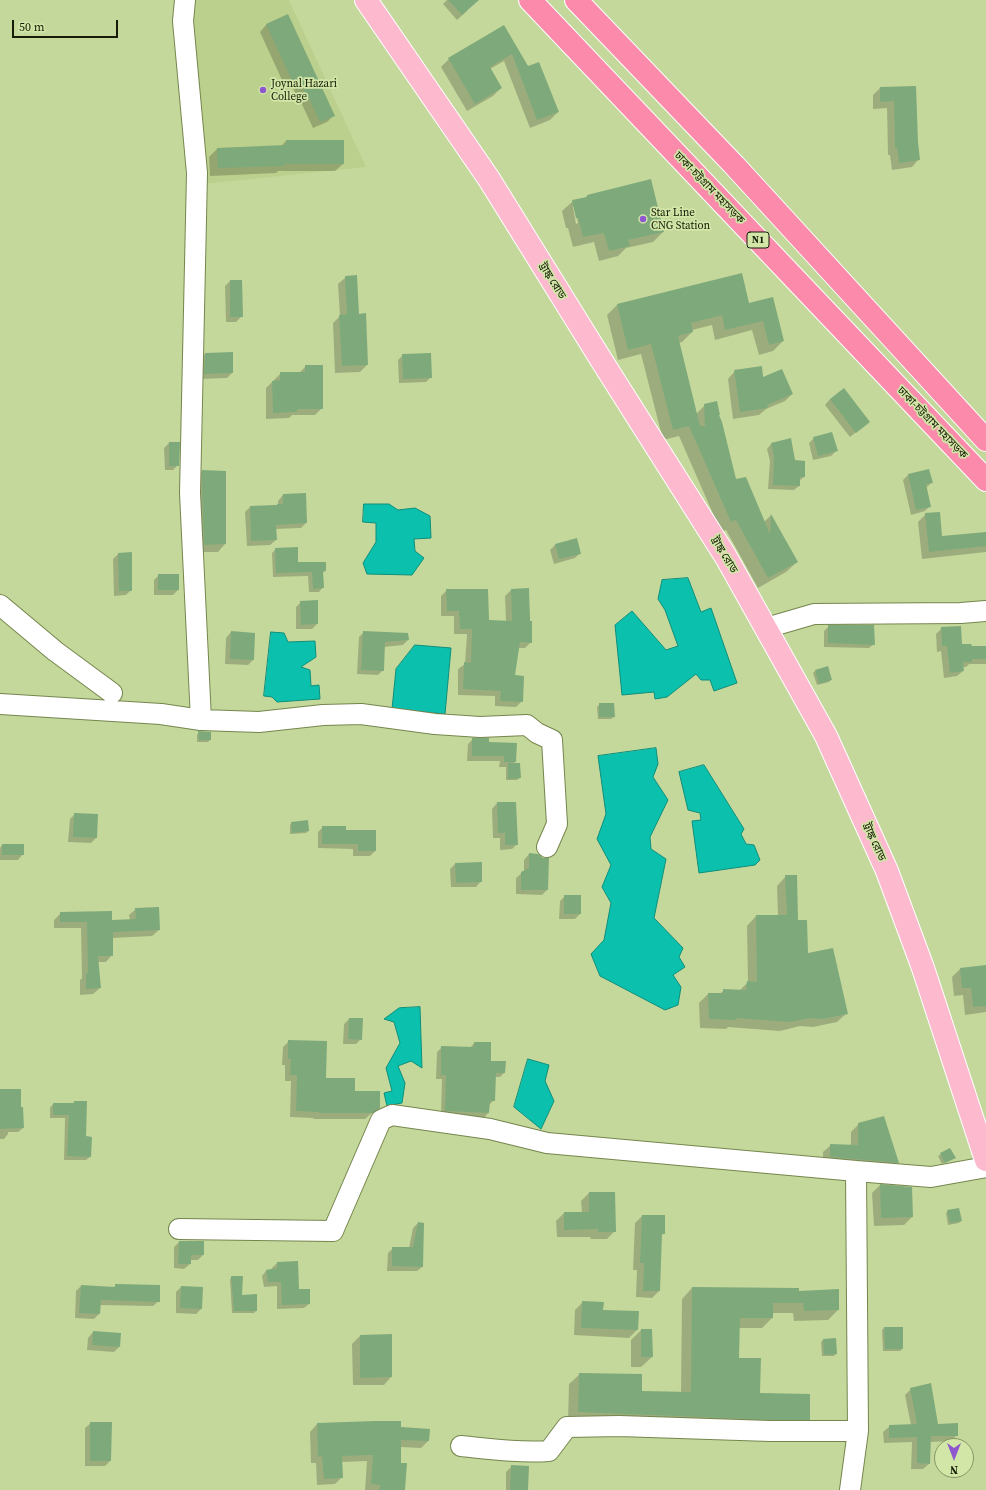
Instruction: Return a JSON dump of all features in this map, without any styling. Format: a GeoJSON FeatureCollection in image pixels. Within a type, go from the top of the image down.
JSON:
{"type":"FeatureCollection","features":[{"type":"Feature","properties":{"kind":"highway"},"geometry":{"type":"LineString","coordinates":[[576,0],[735,166],[986,440]]}},
{"type":"Feature","properties":{"kind":"highway","name":"ঢাকা-চট্টগ্রাম মহাসড়ক"},"geometry":{"type":"LineString","coordinates":[[537,4],[986,480]]}},
{"type":"Feature","properties":{"kind":"main road","name":"ট্রাঙ্ক রোড"},"geometry":{"type":"LineString","coordinates":[[366,0],[489,179],[726,557],[826,736],[887,872],[923,968],[986,1160]]}},
{"type":"Feature","properties":{"kind":"street"},"geometry":{"type":"LineString","coordinates":[[184,0],[183,21],[197,173],[190,493],[201,720]]}},
{"type":"Feature","properties":{"kind":"street"},"geometry":{"type":"LineString","coordinates":[[0,605],[55,650],[112,693]]}},
{"type":"Feature","properties":{"kind":"street"},"geometry":{"type":"LineString","coordinates":[[766,628],[814,614],[961,613],[986,611]]}},
{"type":"Feature","properties":{"kind":"street"},"geometry":{"type":"LineString","coordinates":[[0,704],[161,714],[201,720],[259,722],[323,715],[361,714],[435,724],[480,727],[527,725],[537,733],[552,740],[557,824],[547,847]]}},
{"type":"Feature","properties":{"kind":"street"},"geometry":{"type":"LineString","coordinates":[[179,1229],[333,1231],[381,1120],[392,1115],[490,1129],[547,1143],[856,1171],[931,1177],[986,1167]]}},
{"type":"Feature","properties":{"kind":"street"},"geometry":{"type":"LineString","coordinates":[[850,1490],[858,1431],[856,1171]]}},
{"type":"Feature","properties":{"kind":"street"},"geometry":{"type":"LineString","coordinates":[[461,1446],[532,1452],[549,1450],[567,1427],[619,1426],[770,1431],[858,1431]]}},
{"type":"Feature","properties":{"kind":"shaded area","name":"Joynal Hazari College"},"geometry":{"type":"Polygon","coordinates":[[[192,0],[289,0],[366,167],[204,184],[188,13],[192,0]]]}},
{"type":"Feature","properties":{"kind":"water"},"geometry":{"type":"Polygon","coordinates":[[[364,504],[389,504],[398,510],[415,508],[430,516],[431,538],[414,539],[415,551],[424,558],[412,575],[367,574],[363,563],[376,542],[376,523],[363,522],[364,504]]]}},
{"type":"Feature","properties":{"kind":"water"},"geometry":{"type":"Polygon","coordinates":[[[688,578],[701,612],[711,608],[737,683],[714,691],[710,680],[701,680],[696,674],[667,697],[655,699],[654,692],[622,695],[615,625],[632,611],[666,650],[678,646],[665,610],[658,599],[662,580],[688,578]]]}},
{"type":"Feature","properties":{"kind":"water"},"geometry":{"type":"Polygon","coordinates":[[[271,632],[284,633],[288,642],[315,641],[316,657],[301,667],[310,670],[311,686],[319,685],[320,699],[277,702],[272,697],[264,696],[271,632]]]}},
{"type":"Feature","properties":{"kind":"water"},"geometry":{"type":"Polygon","coordinates":[[[415,645],[451,648],[445,714],[392,709],[396,669],[415,645]]]}},
{"type":"Feature","properties":{"kind":"water"},"geometry":{"type":"Polygon","coordinates":[[[656,748],[658,764],[653,777],[668,800],[650,837],[651,849],[666,859],[654,918],[683,948],[679,957],[685,967],[673,975],[681,987],[678,1005],[665,1010],[600,976],[591,954],[604,940],[611,903],[602,887],[611,865],[597,839],[606,814],[598,756],[656,748]]]}},
{"type":"Feature","properties":{"kind":"water"},"geometry":{"type":"Polygon","coordinates":[[[704,765],[744,829],[741,834],[746,844],[754,845],[760,860],[755,865],[699,873],[692,821],[701,820],[700,813],[688,810],[679,772],[704,765]]]}},
{"type":"Feature","properties":{"kind":"water"},"geometry":{"type":"Polygon","coordinates":[[[420,1007],[422,1068],[411,1061],[398,1066],[405,1083],[402,1103],[387,1106],[384,1093],[392,1091],[386,1068],[400,1043],[394,1022],[384,1019],[399,1008],[420,1007]]]}},
{"type":"Feature","properties":{"kind":"water"},"geometry":{"type":"Polygon","coordinates":[[[528,1059],[549,1065],[545,1081],[554,1101],[541,1129],[514,1107],[528,1059]]]}},
{"type":"Feature","properties":{"kind":"building"},"geometry":{"type":"Polygon","coordinates":[[[448,0],[479,0],[462,15],[448,0]]]}},
{"type":"Feature","properties":{"kind":"building"},"geometry":{"type":"Polygon","coordinates":[[[288,14],[335,116],[320,122],[300,82],[294,85],[266,24],[288,14]]]}},
{"type":"Feature","properties":{"kind":"building"},"geometry":{"type":"Polygon","coordinates":[[[504,25],[528,66],[539,62],[559,112],[537,120],[512,54],[490,67],[502,88],[475,104],[448,58],[504,25]]]}},
{"type":"Feature","properties":{"kind":"building"},"geometry":{"type":"Polygon","coordinates":[[[916,86],[920,160],[899,163],[897,148],[895,148],[894,101],[880,102],[880,87],[916,86]]]}},
{"type":"Feature","properties":{"kind":"building"},"geometry":{"type":"Polygon","coordinates":[[[286,140],[344,140],[344,164],[284,164],[285,166],[218,168],[217,148],[286,145],[286,140]]]}},
{"type":"Feature","properties":{"kind":"building"},"geometry":{"type":"Polygon","coordinates":[[[651,179],[664,232],[628,240],[630,246],[609,251],[604,233],[583,237],[578,218],[576,218],[572,200],[651,179]]]}},
{"type":"Feature","properties":{"kind":"building"},"geometry":{"type":"Polygon","coordinates":[[[742,273],[749,303],[773,297],[784,341],[769,345],[763,321],[725,330],[722,315],[691,323],[693,332],[678,336],[700,426],[705,426],[704,404],[717,401],[719,415],[736,479],[746,477],[770,534],[771,514],[798,562],[768,578],[736,520],[731,522],[689,426],[673,430],[651,344],[628,350],[617,304],[742,273]]]}},
{"type":"Feature","properties":{"kind":"building"},"geometry":{"type":"Polygon","coordinates":[[[357,275],[359,314],[366,313],[368,365],[342,366],[339,315],[347,314],[345,276],[357,275]]]}},
{"type":"Feature","properties":{"kind":"building"},"geometry":{"type":"Polygon","coordinates":[[[230,280],[242,280],[243,317],[230,317],[230,280]]]}},
{"type":"Feature","properties":{"kind":"building"},"geometry":{"type":"Polygon","coordinates":[[[233,352],[233,373],[204,374],[205,353],[233,352]]]}},
{"type":"Feature","properties":{"kind":"building"},"geometry":{"type":"Polygon","coordinates":[[[431,353],[432,378],[403,379],[402,354],[431,353]]]}},
{"type":"Feature","properties":{"kind":"building"},"geometry":{"type":"Polygon","coordinates":[[[305,365],[323,365],[323,409],[297,409],[297,412],[273,413],[272,381],[280,380],[280,372],[305,372],[305,365]]]}},
{"type":"Feature","properties":{"kind":"building"},"geometry":{"type":"Polygon","coordinates":[[[762,366],[763,377],[782,369],[793,394],[767,405],[768,408],[740,412],[734,370],[762,366]]]}},
{"type":"Feature","properties":{"kind":"building"},"geometry":{"type":"Polygon","coordinates":[[[844,388],[870,422],[856,433],[830,399],[844,388]]]}},
{"type":"Feature","properties":{"kind":"building"},"geometry":{"type":"Polygon","coordinates":[[[832,432],[838,451],[818,456],[813,437],[832,432]]]}},
{"type":"Feature","properties":{"kind":"building"},"geometry":{"type":"Polygon","coordinates":[[[791,438],[795,460],[805,461],[805,477],[800,477],[800,486],[773,485],[774,456],[771,443],[791,438]]]}},
{"type":"Feature","properties":{"kind":"building"},"geometry":{"type":"Polygon","coordinates":[[[169,442],[180,442],[179,466],[169,466],[169,442]]]}},
{"type":"Feature","properties":{"kind":"building"},"geometry":{"type":"Polygon","coordinates":[[[929,469],[933,483],[926,484],[931,507],[916,510],[908,474],[929,469]]]}},
{"type":"Feature","properties":{"kind":"building"},"geometry":{"type":"Polygon","coordinates":[[[202,470],[226,471],[226,544],[204,545],[202,470]]]}},
{"type":"Feature","properties":{"kind":"building"},"geometry":{"type":"Polygon","coordinates":[[[306,493],[307,523],[276,525],[277,540],[251,541],[250,506],[283,504],[283,494],[306,493]]]}},
{"type":"Feature","properties":{"kind":"building"},"geometry":{"type":"Polygon","coordinates":[[[940,512],[942,536],[986,532],[986,546],[929,552],[925,513],[940,512]]]}},
{"type":"Feature","properties":{"kind":"building"},"geometry":{"type":"Polygon","coordinates":[[[577,538],[581,554],[559,559],[555,544],[577,538]]]}},
{"type":"Feature","properties":{"kind":"building"},"geometry":{"type":"Polygon","coordinates":[[[298,547],[298,562],[326,562],[326,571],[323,571],[324,588],[313,589],[312,572],[276,573],[275,548],[298,547]]]}},
{"type":"Feature","properties":{"kind":"building"},"geometry":{"type":"Polygon","coordinates":[[[132,552],[132,591],[119,591],[118,553],[132,552]]]}},
{"type":"Feature","properties":{"kind":"building"},"geometry":{"type":"Polygon","coordinates":[[[158,574],[179,574],[179,590],[158,590],[158,574]]]}},
{"type":"Feature","properties":{"kind":"building"},"geometry":{"type":"Polygon","coordinates":[[[529,588],[532,643],[520,642],[515,675],[524,676],[523,702],[500,701],[501,691],[463,689],[464,662],[471,663],[472,629],[460,629],[459,611],[447,611],[446,589],[488,589],[489,620],[512,621],[511,589],[529,588]]]}},
{"type":"Feature","properties":{"kind":"building"},"geometry":{"type":"Polygon","coordinates":[[[318,600],[318,624],[301,625],[300,601],[318,600]]]}},
{"type":"Feature","properties":{"kind":"building"},"geometry":{"type":"Polygon","coordinates":[[[828,625],[874,625],[875,645],[828,643],[828,625]]]}},
{"type":"Feature","properties":{"kind":"building"},"geometry":{"type":"Polygon","coordinates":[[[961,626],[962,644],[986,646],[986,659],[972,659],[972,662],[963,662],[964,671],[950,673],[947,646],[942,646],[941,627],[961,626]]]}},
{"type":"Feature","properties":{"kind":"building"},"geometry":{"type":"Polygon","coordinates":[[[231,631],[255,633],[254,660],[230,659],[231,631]]]}},
{"type":"Feature","properties":{"kind":"building"},"geometry":{"type":"Polygon","coordinates":[[[363,631],[408,633],[409,640],[385,642],[384,671],[361,670],[363,631]]]}},
{"type":"Feature","properties":{"kind":"building"},"geometry":{"type":"Polygon","coordinates":[[[828,666],[832,680],[819,684],[815,670],[828,666]]]}},
{"type":"Feature","properties":{"kind":"building"},"geometry":{"type":"Polygon","coordinates":[[[599,703],[614,703],[615,717],[599,717],[599,703]]]}},
{"type":"Feature","properties":{"kind":"building"},"geometry":{"type":"Polygon","coordinates":[[[198,731],[211,732],[211,740],[199,740],[198,731]]]}},
{"type":"Feature","properties":{"kind":"building"},"geometry":{"type":"Polygon","coordinates":[[[472,738],[489,738],[489,742],[517,743],[516,762],[504,762],[504,756],[472,756],[472,738]]]}},
{"type":"Feature","properties":{"kind":"building"},"geometry":{"type":"Polygon","coordinates":[[[508,763],[520,763],[521,778],[508,779],[508,763]]]}},
{"type":"Feature","properties":{"kind":"building"},"geometry":{"type":"Polygon","coordinates":[[[497,802],[516,802],[518,845],[505,845],[505,833],[498,833],[497,802]]]}},
{"type":"Feature","properties":{"kind":"building"},"geometry":{"type":"Polygon","coordinates":[[[74,813],[98,814],[97,838],[73,837],[74,813]]]}},
{"type":"Feature","properties":{"kind":"building"},"geometry":{"type":"Polygon","coordinates":[[[308,820],[309,831],[292,833],[291,822],[308,820]]]}},
{"type":"Feature","properties":{"kind":"building"},"geometry":{"type":"Polygon","coordinates":[[[322,826],[346,826],[346,830],[376,830],[376,851],[358,851],[358,844],[322,844],[322,826]]]}},
{"type":"Feature","properties":{"kind":"building"},"geometry":{"type":"Polygon","coordinates":[[[2,844],[24,844],[24,855],[2,855],[2,844]]]}},
{"type":"Feature","properties":{"kind":"building"},"geometry":{"type":"Polygon","coordinates":[[[529,853],[538,854],[543,858],[549,858],[548,890],[521,890],[521,872],[529,868],[529,853]]]}},
{"type":"Feature","properties":{"kind":"building"},"geometry":{"type":"Polygon","coordinates":[[[482,862],[482,882],[456,883],[455,863],[482,862]]]}},
{"type":"Feature","properties":{"kind":"building"},"geometry":{"type":"Polygon","coordinates":[[[785,875],[797,875],[798,920],[807,920],[808,953],[833,948],[848,1014],[823,1019],[810,1018],[790,1022],[736,1018],[736,1020],[709,1019],[708,993],[723,993],[723,989],[746,990],[747,981],[757,982],[756,915],[787,915],[785,875]]]}},
{"type":"Feature","properties":{"kind":"building"},"geometry":{"type":"Polygon","coordinates":[[[564,895],[581,895],[581,914],[564,914],[564,895]]]}},
{"type":"Feature","properties":{"kind":"building"},"geometry":{"type":"Polygon","coordinates":[[[159,907],[160,930],[113,932],[113,956],[98,956],[101,988],[86,989],[86,973],[88,973],[87,922],[60,922],[60,912],[112,911],[112,920],[136,919],[135,908],[159,907]]]}},
{"type":"Feature","properties":{"kind":"building"},"geometry":{"type":"Polygon","coordinates":[[[986,965],[986,1006],[973,1007],[971,988],[962,988],[960,968],[986,965]]]}},
{"type":"Feature","properties":{"kind":"building"},"geometry":{"type":"Polygon","coordinates":[[[349,1018],[363,1018],[362,1040],[348,1039],[349,1018]]]}},
{"type":"Feature","properties":{"kind":"building"},"geometry":{"type":"Polygon","coordinates":[[[288,1040],[327,1041],[326,1078],[355,1078],[355,1091],[380,1091],[380,1108],[373,1113],[319,1113],[296,1111],[297,1075],[290,1075],[291,1059],[288,1059],[288,1040]]]}},
{"type":"Feature","properties":{"kind":"building"},"geometry":{"type":"Polygon","coordinates":[[[474,1042],[491,1042],[491,1061],[506,1061],[505,1073],[496,1073],[495,1101],[490,1101],[489,1113],[445,1111],[446,1075],[441,1075],[441,1046],[474,1047],[474,1042]]]}},
{"type":"Feature","properties":{"kind":"building"},"geometry":{"type":"Polygon","coordinates":[[[0,1089],[21,1089],[21,1107],[23,1107],[24,1128],[0,1129],[0,1089]]]}},
{"type":"Feature","properties":{"kind":"building"},"geometry":{"type":"Polygon","coordinates":[[[74,1101],[87,1101],[86,1136],[92,1137],[91,1157],[67,1156],[69,1115],[53,1115],[53,1103],[74,1103],[74,1101]]]}},
{"type":"Feature","properties":{"kind":"building"},"geometry":{"type":"Polygon","coordinates":[[[884,1116],[899,1163],[830,1157],[830,1144],[858,1145],[858,1123],[884,1116]]]}},
{"type":"Feature","properties":{"kind":"building"},"geometry":{"type":"Polygon","coordinates":[[[950,1148],[956,1158],[945,1163],[940,1153],[950,1148]]]}},
{"type":"Feature","properties":{"kind":"building"},"geometry":{"type":"Polygon","coordinates":[[[880,1184],[912,1187],[913,1217],[881,1218],[880,1184]]]}},
{"type":"Feature","properties":{"kind":"building"},"geometry":{"type":"Polygon","coordinates":[[[589,1192],[615,1192],[616,1232],[598,1232],[598,1229],[564,1230],[564,1212],[589,1212],[589,1192]]]}},
{"type":"Feature","properties":{"kind":"building"},"geometry":{"type":"Polygon","coordinates":[[[959,1208],[962,1221],[950,1223],[947,1210],[959,1208]]]}},
{"type":"Feature","properties":{"kind":"building"},"geometry":{"type":"Polygon","coordinates":[[[642,1215],[665,1215],[665,1234],[662,1234],[660,1291],[643,1291],[644,1263],[640,1263],[642,1215]]]}},
{"type":"Feature","properties":{"kind":"building"},"geometry":{"type":"Polygon","coordinates":[[[418,1222],[424,1223],[423,1267],[392,1266],[392,1247],[413,1247],[418,1222]]]}},
{"type":"Feature","properties":{"kind":"building"},"geometry":{"type":"Polygon","coordinates":[[[179,1241],[204,1241],[204,1255],[191,1255],[191,1264],[178,1264],[179,1241]]]}},
{"type":"Feature","properties":{"kind":"building"},"geometry":{"type":"Polygon","coordinates":[[[298,1261],[299,1289],[310,1289],[310,1304],[282,1305],[281,1282],[268,1282],[266,1270],[277,1268],[277,1262],[298,1261]]]}},
{"type":"Feature","properties":{"kind":"building"},"geometry":{"type":"Polygon","coordinates":[[[231,1276],[243,1276],[242,1295],[257,1294],[257,1311],[234,1311],[231,1276]]]}},
{"type":"Feature","properties":{"kind":"building"},"geometry":{"type":"Polygon","coordinates":[[[115,1284],[160,1285],[160,1302],[101,1300],[100,1314],[79,1313],[81,1285],[115,1287],[115,1284]]]}},
{"type":"Feature","properties":{"kind":"building"},"geometry":{"type":"Polygon","coordinates":[[[181,1286],[203,1287],[202,1309],[180,1308],[181,1286]]]}},
{"type":"Feature","properties":{"kind":"building"},"geometry":{"type":"Polygon","coordinates":[[[692,1287],[799,1288],[799,1291],[839,1289],[839,1310],[804,1311],[803,1303],[773,1303],[773,1318],[740,1318],[739,1358],[761,1358],[760,1393],[810,1394],[810,1420],[770,1420],[578,1412],[579,1373],[642,1374],[642,1391],[691,1392],[692,1287]]]}},
{"type":"Feature","properties":{"kind":"building"},"geometry":{"type":"Polygon","coordinates":[[[582,1301],[604,1302],[603,1310],[639,1311],[638,1330],[581,1328],[582,1301]]]}},
{"type":"Feature","properties":{"kind":"building"},"geometry":{"type":"Polygon","coordinates":[[[884,1327],[903,1327],[903,1349],[885,1349],[884,1327]]]}},
{"type":"Feature","properties":{"kind":"building"},"geometry":{"type":"Polygon","coordinates":[[[641,1329],[652,1329],[653,1357],[641,1357],[641,1329]]]}},
{"type":"Feature","properties":{"kind":"building"},"geometry":{"type":"Polygon","coordinates":[[[93,1331],[121,1333],[120,1347],[92,1345],[93,1331]]]}},
{"type":"Feature","properties":{"kind":"building"},"geometry":{"type":"Polygon","coordinates":[[[392,1334],[392,1377],[360,1378],[360,1335],[392,1334]]]}},
{"type":"Feature","properties":{"kind":"building"},"geometry":{"type":"Polygon","coordinates":[[[836,1338],[837,1354],[824,1355],[823,1339],[836,1338]]]}},
{"type":"Feature","properties":{"kind":"building"},"geometry":{"type":"Polygon","coordinates":[[[931,1383],[938,1424],[958,1423],[958,1436],[931,1436],[930,1464],[917,1463],[917,1437],[889,1438],[889,1425],[917,1424],[910,1388],[931,1383]]]}},
{"type":"Feature","properties":{"kind":"building"},"geometry":{"type":"Polygon","coordinates":[[[401,1421],[401,1427],[430,1429],[429,1441],[401,1440],[401,1463],[407,1463],[405,1490],[379,1490],[380,1485],[371,1484],[373,1455],[342,1456],[343,1478],[324,1479],[322,1456],[318,1457],[317,1423],[401,1421]]]}},
{"type":"Feature","properties":{"kind":"building"},"geometry":{"type":"Polygon","coordinates":[[[90,1422],[112,1422],[111,1461],[90,1461],[90,1422]]]}},
{"type":"Feature","properties":{"kind":"building"},"geometry":{"type":"Polygon","coordinates":[[[511,1465],[529,1466],[528,1490],[510,1490],[511,1465]]]}},
{"type":"Feature","properties":{"kind":"place","name":"Joynal Hazari College"},"geometry":{"type":"Point","coordinates":[263,90]}},
{"type":"Feature","properties":{"kind":"place","name":"Star Line CNG Station"},"geometry":{"type":"Point","coordinates":[643,219]}}]}
